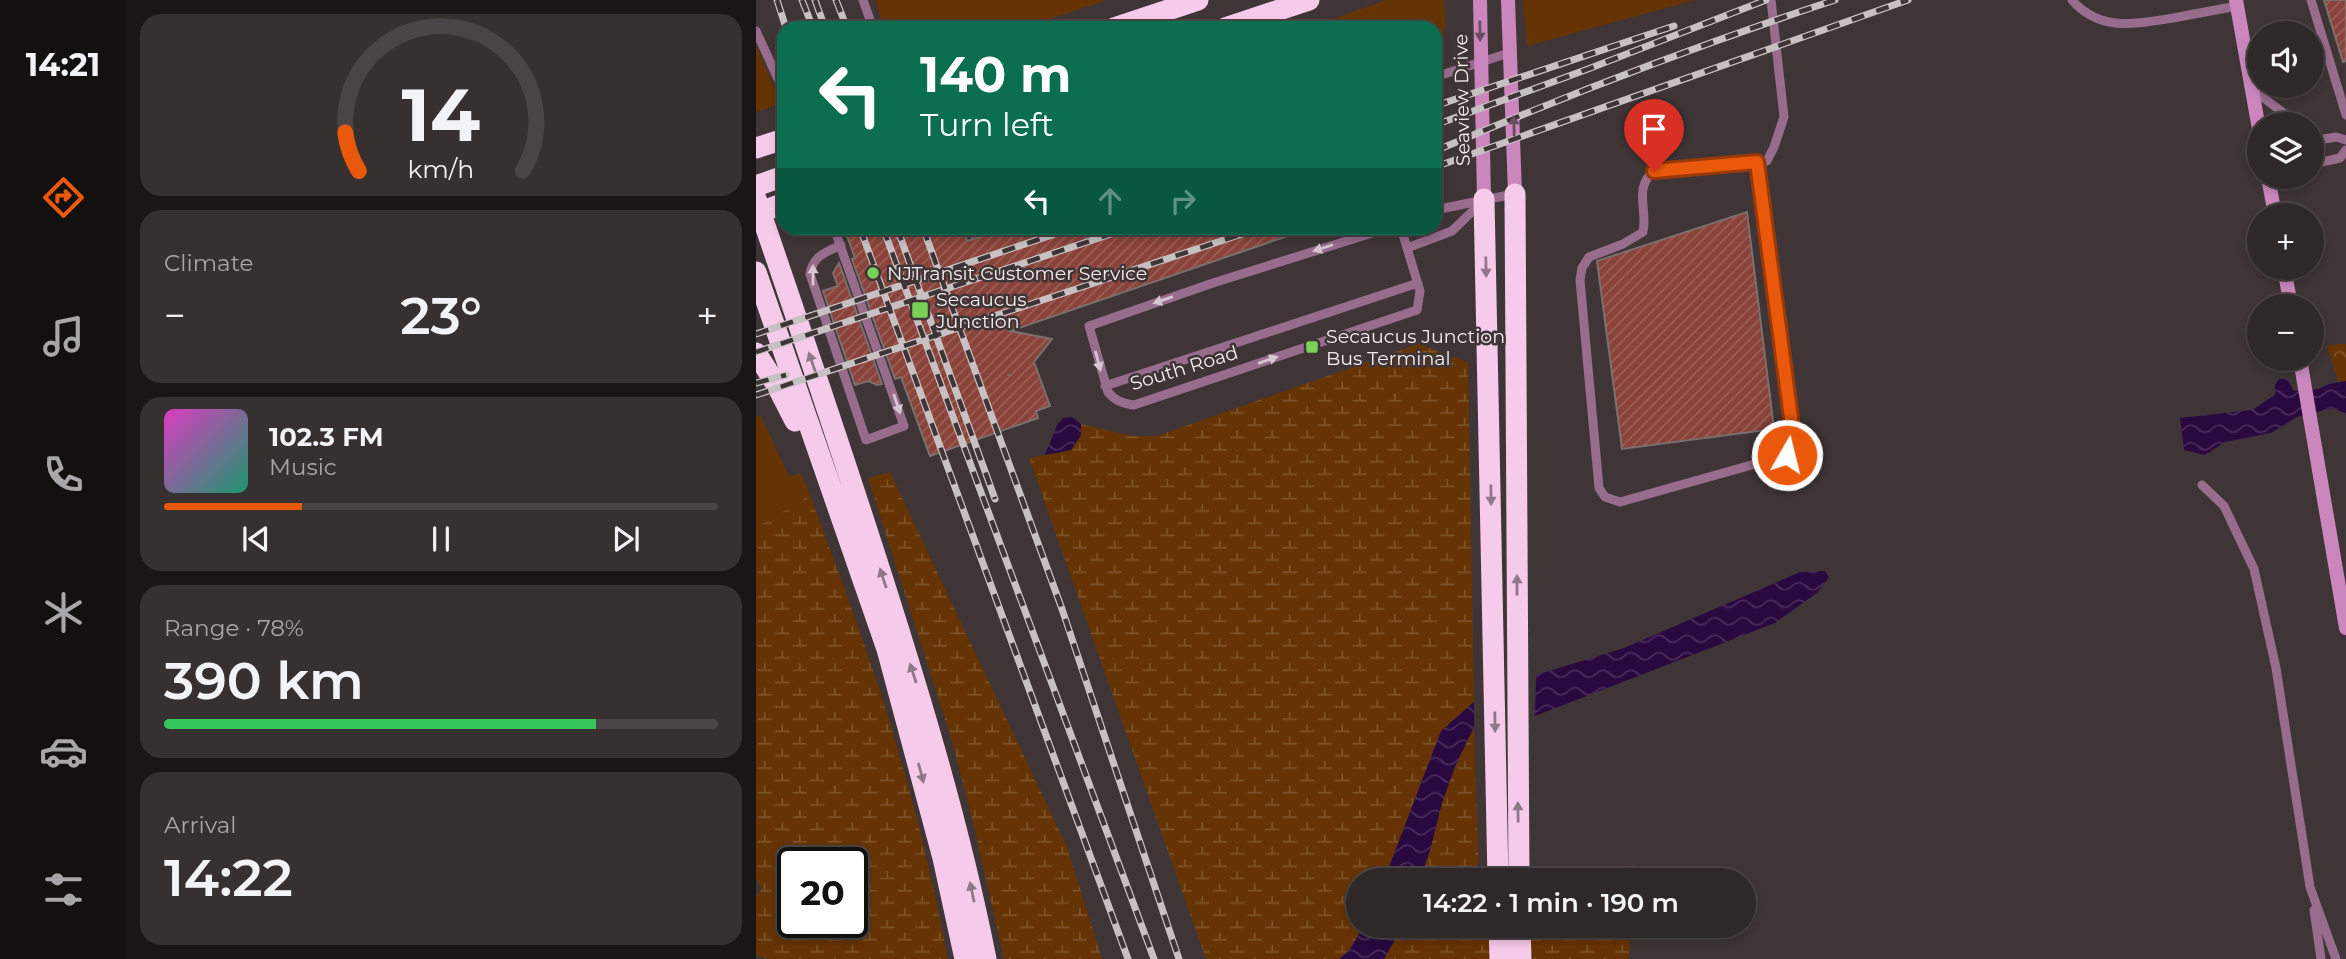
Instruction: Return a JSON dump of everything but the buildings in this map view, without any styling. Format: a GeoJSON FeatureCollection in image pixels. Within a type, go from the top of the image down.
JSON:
{"type":"FeatureCollection","features":[{"type":"Feature","properties":{"kind":"highway"},"geometry":{"type":"LineString","coordinates":[[1135,21],[1198,0]]}},
{"type":"Feature","properties":{"kind":"highway"},"geometry":{"type":"LineString","coordinates":[[1246,21],[1309,0]]}},
{"type":"Feature","properties":{"kind":"highway"},"geometry":{"type":"LineString","coordinates":[[756,186],[777,178]]}},
{"type":"Feature","properties":{"kind":"highway"},"geometry":{"type":"LineString","coordinates":[[1515,194],[1519,868]]}},
{"type":"Feature","properties":{"kind":"highway"},"geometry":{"type":"LineString","coordinates":[[756,199],[831,417],[923,705],[960,839],[986,959]]}},
{"type":"Feature","properties":{"kind":"highway"},"geometry":{"type":"LineString","coordinates":[[1484,199],[1498,868]]}},
{"type":"Feature","properties":{"kind":"highway"},"geometry":{"type":"LineString","coordinates":[[756,214],[777,206]]}},
{"type":"Feature","properties":{"kind":"highway"},"geometry":{"type":"LineString","coordinates":[[756,272],[887,649],[943,858],[965,959]]}},
{"type":"Feature","properties":{"kind":"highway"},"geometry":{"type":"LineString","coordinates":[[756,354],[785,398],[805,444],[903,708]]}},
{"type":"Feature","properties":{"kind":"highway"},"geometry":{"type":"LineString","coordinates":[[1499,938],[1500,959]]}},
{"type":"Feature","properties":{"kind":"highway"},"geometry":{"type":"LineString","coordinates":[[1520,938],[1521,959]]}},
{"type":"Feature","properties":{"kind":"main road","name":"Seaview Drive"},"geometry":{"type":"LineString","coordinates":[[1480,0],[1484,199]]}},
{"type":"Feature","properties":{"kind":"main road"},"geometry":{"type":"LineString","coordinates":[[1508,0],[1512,52],[1515,194]]}},
{"type":"Feature","properties":{"kind":"main road"},"geometry":{"type":"LineString","coordinates":[[2237,3],[2247,60]]}},
{"type":"Feature","properties":{"kind":"main road"},"geometry":{"type":"LineString","coordinates":[[2302,371],[2339,550],[2346,628]]}},
{"type":"Feature","properties":{"kind":"lane"},"geometry":{"type":"LineString","coordinates":[[863,0],[870,21]]}},
{"type":"Feature","properties":{"kind":"lane"},"geometry":{"type":"LineString","coordinates":[[1757,162],[1791,418],[1793,441],[1787,455],[1620,502],[1605,498],[1599,488],[1580,280],[1582,268],[1589,257],[1623,244],[1643,232],[1645,214],[1642,189],[1646,177],[1654,171],[1767,161],[1784,117],[1771,0]]}},
{"type":"Feature","properties":{"kind":"lane"},"geometry":{"type":"LineString","coordinates":[[2071,0],[2092,17],[2119,25],[2140,24],[2237,3]]}},
{"type":"Feature","properties":{"kind":"lane"},"geometry":{"type":"LineString","coordinates":[[2311,0],[2346,115]]}},
{"type":"Feature","properties":{"kind":"lane"},"geometry":{"type":"LineString","coordinates":[[756,31],[777,77]]}},
{"type":"Feature","properties":{"kind":"lane"},"geometry":{"type":"LineString","coordinates":[[1442,75],[1512,52]]}},
{"type":"Feature","properties":{"kind":"lane"},"geometry":{"type":"LineString","coordinates":[[2264,98],[2282,112]]}},
{"type":"Feature","properties":{"kind":"lane"},"geometry":{"type":"LineString","coordinates":[[2324,139],[2336,137],[2346,140]]}},
{"type":"Feature","properties":{"kind":"lane"},"geometry":{"type":"LineString","coordinates":[[2324,161],[2340,158],[2346,150]]}},
{"type":"Feature","properties":{"kind":"lane"},"geometry":{"type":"LineString","coordinates":[[1442,208],[1515,194]]}},
{"type":"Feature","properties":{"kind":"lane"},"geometry":{"type":"LineString","coordinates":[[1442,235],[1452,231],[1484,199]]}},
{"type":"Feature","properties":{"kind":"lane"},"geometry":{"type":"LineString","coordinates":[[837,235],[841,245],[904,426],[866,440],[810,274],[813,262],[841,245]]}},
{"type":"Feature","properties":{"kind":"lane","name":"South Road"},"geometry":{"type":"LineString","coordinates":[[1366,235],[1219,281],[1089,326],[1105,386],[1112,397],[1134,405],[1417,310],[1420,297],[1418,283]]}},
{"type":"Feature","properties":{"kind":"lane"},"geometry":{"type":"LineString","coordinates":[[1105,386],[1418,283],[1403,235]]}},
{"type":"Feature","properties":{"kind":"lane"},"geometry":{"type":"LineString","coordinates":[[1407,248],[1441,235]]}},
{"type":"Feature","properties":{"kind":"lane"},"geometry":{"type":"LineString","coordinates":[[2202,485],[2224,506],[2253,569],[2276,668],[2321,959]]}},
{"type":"Feature","properties":{"kind":"lane"},"geometry":{"type":"LineString","coordinates":[[2310,887],[2336,959]]}},
{"type":"Feature","properties":{"kind":"path"},"geometry":{"type":"LineString","coordinates":[[972,235],[973,239]]}},
{"type":"Feature","properties":{"kind":"green space"},"geometry":{"type":"Polygon","coordinates":[[[875,0],[1107,0],[1044,21],[882,21],[875,0]]]}},
{"type":"Feature","properties":{"kind":"green space"},"geometry":{"type":"Polygon","coordinates":[[[1386,0],[1444,0],[1442,39],[1442,21],[1328,21],[1386,0]]]}},
{"type":"Feature","properties":{"kind":"green space"},"geometry":{"type":"Polygon","coordinates":[[[1523,0],[1695,0],[1527,46],[1523,0]]]}},
{"type":"Feature","properties":{"kind":"green space"},"geometry":{"type":"Polygon","coordinates":[[[756,45],[777,95],[777,105],[756,112],[756,45]]]}},
{"type":"Feature","properties":{"kind":"green space"},"geometry":{"type":"Polygon","coordinates":[[[1418,344],[1468,362],[1474,702],[1441,731],[1389,868],[1346,868],[1346,938],[1357,938],[1339,959],[1206,959],[1029,458],[1071,450],[1081,435],[1081,424],[1132,436],[1157,436],[1418,344]]]}},
{"type":"Feature","properties":{"kind":"green space"},"geometry":{"type":"Polygon","coordinates":[[[2346,344],[2346,381],[2339,384],[2327,345],[2346,344]]]}},
{"type":"Feature","properties":{"kind":"green space"},"geometry":{"type":"Polygon","coordinates":[[[761,416],[789,477],[801,473],[810,495],[756,528],[756,417],[761,416]]]}},
{"type":"Feature","properties":{"kind":"green space"},"geometry":{"type":"Polygon","coordinates":[[[890,472],[1067,847],[1102,959],[1004,959],[952,741],[868,478],[890,472]]]}},
{"type":"Feature","properties":{"kind":"green space"},"geometry":{"type":"Polygon","coordinates":[[[810,495],[858,625],[890,724],[920,832],[948,959],[768,959],[756,955],[756,895],[762,890],[756,878],[756,528],[810,495]]]}},
{"type":"Feature","properties":{"kind":"green space"},"geometry":{"type":"Polygon","coordinates":[[[1474,727],[1479,868],[1423,868],[1445,792],[1474,727]]]}},
{"type":"Feature","properties":{"kind":"green space"},"geometry":{"type":"Polygon","coordinates":[[[1396,938],[1631,938],[1628,959],[1384,959],[1396,938]]]}},
{"type":"Feature","properties":{"kind":"water"},"geometry":{"type":"Polygon","coordinates":[[[2279,379],[2287,379],[2294,391],[2318,389],[2346,381],[2346,413],[2333,409],[2297,417],[2271,433],[2225,442],[2205,455],[2184,450],[2180,418],[2252,410],[2275,395],[2275,385],[2279,379]]]}},
{"type":"Feature","properties":{"kind":"water"},"geometry":{"type":"Polygon","coordinates":[[[1072,417],[1081,424],[1081,435],[1071,450],[1045,455],[1057,425],[1063,418],[1072,417]]]}},
{"type":"Feature","properties":{"kind":"water"},"geometry":{"type":"Polygon","coordinates":[[[1825,571],[1829,577],[1818,592],[1775,623],[1535,716],[1536,675],[1624,648],[1800,572],[1825,571]]]}},
{"type":"Feature","properties":{"kind":"water"},"geometry":{"type":"Polygon","coordinates":[[[1474,702],[1474,727],[1456,764],[1442,803],[1424,868],[1389,868],[1441,731],[1474,702]]]}},
{"type":"Feature","properties":{"kind":"water"},"geometry":{"type":"Polygon","coordinates":[[[1357,938],[1396,938],[1384,959],[1339,959],[1357,938]]]}},
{"type":"Feature","properties":{"kind":"railway"},"geometry":{"type":"LineString","coordinates":[[777,0],[784,21]]}},
{"type":"Feature","properties":{"kind":"railway"},"geometry":{"type":"LineString","coordinates":[[802,0],[810,21]]}},
{"type":"Feature","properties":{"kind":"railway"},"geometry":{"type":"LineString","coordinates":[[815,0],[822,21]]}},
{"type":"Feature","properties":{"kind":"railway"},"geometry":{"type":"LineString","coordinates":[[836,0],[844,21]]}},
{"type":"Feature","properties":{"kind":"railway"},"geometry":{"type":"LineString","coordinates":[[1442,122],[1766,0]]}},
{"type":"Feature","properties":{"kind":"railway"},"geometry":{"type":"LineString","coordinates":[[1442,148],[1634,71],[1835,0]]}},
{"type":"Feature","properties":{"kind":"railway"},"geometry":{"type":"LineString","coordinates":[[1442,165],[1908,0]]}},
{"type":"Feature","properties":{"kind":"railway"},"geometry":{"type":"LineString","coordinates":[[1442,104],[1674,26]]}},
{"type":"Feature","properties":{"kind":"railway"},"geometry":{"type":"LineString","coordinates":[[863,235],[1128,959]]}},
{"type":"Feature","properties":{"kind":"railway"},"geometry":{"type":"LineString","coordinates":[[886,235],[1154,959]]}},
{"type":"Feature","properties":{"kind":"railway"},"geometry":{"type":"LineString","coordinates":[[900,235],[995,499]]}},
{"type":"Feature","properties":{"kind":"railway"},"geometry":{"type":"LineString","coordinates":[[926,235],[1062,609],[1179,959]]}},
{"type":"Feature","properties":{"kind":"railway"},"geometry":{"type":"LineString","coordinates":[[756,334],[1052,235]]}},
{"type":"Feature","properties":{"kind":"railway"},"geometry":{"type":"LineString","coordinates":[[756,352],[1108,235]]}},
{"type":"Feature","properties":{"kind":"railway"},"geometry":{"type":"LineString","coordinates":[[756,395],[1239,235]]}},
{"type":"Feature","properties":{"kind":"railway"},"geometry":{"type":"LineString","coordinates":[[756,383],[786,375]]}},
{"type":"Feature","properties":{"kind":"place","name":"NJTransit Customer Service"},"geometry":{"type":"Point","coordinates":[873,273]}},
{"type":"Feature","properties":{"kind":"place","name":"Secaucus Junction"},"geometry":{"type":"Point","coordinates":[920,310]}},
{"type":"Feature","properties":{"kind":"place","name":"Secaucus Junction Bus Terminal"},"geometry":{"type":"Point","coordinates":[1312,347]}},
{"type":"Feature","properties":{"kind":"route"},"geometry":{"type":"LineString","coordinates":[[1654,171],[1757,162],[1791,418],[1793,441],[1787,455]]}}]}
